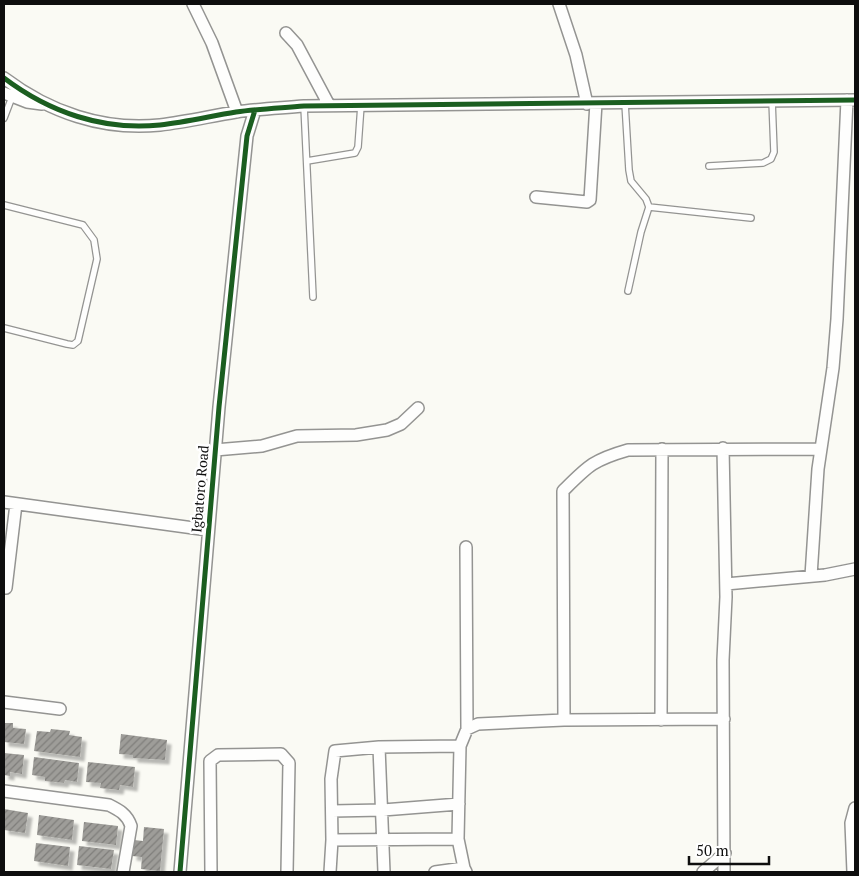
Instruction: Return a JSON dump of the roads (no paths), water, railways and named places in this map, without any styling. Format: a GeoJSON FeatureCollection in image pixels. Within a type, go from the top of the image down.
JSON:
{"type":"FeatureCollection","features":[{"type":"Feature","properties":{"kind":"street"},"geometry":{"type":"LineString","coordinates":[[193,4],[212,43],[237,112]]}},
{"type":"Feature","properties":{"kind":"street"},"geometry":{"type":"LineString","coordinates":[[536,197],[587,202],[590,200],[592,103],[559,4]]}},
{"type":"Feature","properties":{"kind":"street"},"geometry":{"type":"LineString","coordinates":[[286,33],[296,45],[328,105]]}},
{"type":"Feature","properties":{"kind":"street"},"geometry":{"type":"LineString","coordinates":[[4,78],[46,104],[88,120],[138,126],[162,125],[237,112],[328,105],[851,100],[833,368],[821,449],[810,576]]}},
{"type":"Feature","properties":{"kind":"street"},"geometry":{"type":"LineString","coordinates":[[8,95],[27,102],[46,104]]}},
{"type":"Feature","properties":{"kind":"street","name":"Igbatoro Road"},"geometry":{"type":"LineString","coordinates":[[180,872],[215,450],[247,136],[256,110]]}},
{"type":"Feature","properties":{"kind":"street"},"geometry":{"type":"LineString","coordinates":[[215,450],[262,446],[297,436],[356,435],[386,430],[400,424],[418,408]]}},
{"type":"Feature","properties":{"kind":"street"},"geometry":{"type":"LineString","coordinates":[[564,720],[563,491],[589,465],[602,457],[628,450],[723,448],[821,449]]}},
{"type":"Feature","properties":{"kind":"street"},"geometry":{"type":"LineString","coordinates":[[723,448],[726,584],[724,872]]}},
{"type":"Feature","properties":{"kind":"street"},"geometry":{"type":"LineString","coordinates":[[661,720],[662,450]]}},
{"type":"Feature","properties":{"kind":"street"},"geometry":{"type":"LineString","coordinates":[[6,588],[10,503],[208,530]]}},
{"type":"Feature","properties":{"kind":"street"},"geometry":{"type":"LineString","coordinates":[[435,872],[465,870],[458,839],[460,746],[467,728],[466,547]]}},
{"type":"Feature","properties":{"kind":"street"},"geometry":{"type":"LineString","coordinates":[[726,584],[810,576],[855,569]]}},
{"type":"Feature","properties":{"kind":"street"},"geometry":{"type":"LineString","coordinates":[[4,702],[60,709]]}},
{"type":"Feature","properties":{"kind":"street"},"geometry":{"type":"LineString","coordinates":[[467,728],[478,724],[564,720],[724,719]]}},
{"type":"Feature","properties":{"kind":"street"},"geometry":{"type":"LineString","coordinates":[[330,872],[333,753],[335,751],[379,747],[460,746]]}},
{"type":"Feature","properties":{"kind":"street"},"geometry":{"type":"LineString","coordinates":[[379,747],[384,872]]}},
{"type":"Feature","properties":{"kind":"street"},"geometry":{"type":"LineString","coordinates":[[211,872],[210,761],[218,755],[282,754],[289,763],[287,872]]}},
{"type":"Feature","properties":{"kind":"street"},"geometry":{"type":"LineString","coordinates":[[4,791],[109,805],[122,812],[129,819],[130,826],[124,872]]}},
{"type":"Feature","properties":{"kind":"street"},"geometry":{"type":"LineString","coordinates":[[332,811],[383,810],[459,804]]}},
{"type":"Feature","properties":{"kind":"street"},"geometry":{"type":"LineString","coordinates":[[854,866],[851,823],[855,808]]}},
{"type":"Feature","properties":{"kind":"street"},"geometry":{"type":"LineString","coordinates":[[332,840],[458,839]]}},
{"type":"Feature","properties":{"kind":"street"},"geometry":{"type":"LineString","coordinates":[[703,872],[725,853]]}},
{"type":"Feature","properties":{"kind":"lane"},"geometry":{"type":"LineString","coordinates":[[4,118],[8,95]]}},
{"type":"Feature","properties":{"kind":"lane"},"geometry":{"type":"LineString","coordinates":[[709,166],[763,163],[771,159],[774,152],[772,100]]}},
{"type":"Feature","properties":{"kind":"lane"},"geometry":{"type":"LineString","coordinates":[[625,103],[631,181],[646,199],[649,208],[641,232],[628,291]]}},
{"type":"Feature","properties":{"kind":"lane"},"geometry":{"type":"LineString","coordinates":[[307,161],[355,154],[358,147],[361,105]]}},
{"type":"Feature","properties":{"kind":"lane"},"geometry":{"type":"LineString","coordinates":[[304,106],[313,297]]}},
{"type":"Feature","properties":{"kind":"lane"},"geometry":{"type":"LineString","coordinates":[[4,205],[84,225],[94,240],[97,258],[78,341],[74,344],[67,344],[4,328]]}},
{"type":"Feature","properties":{"kind":"lane"},"geometry":{"type":"LineString","coordinates":[[649,208],[751,218]]}}]}
